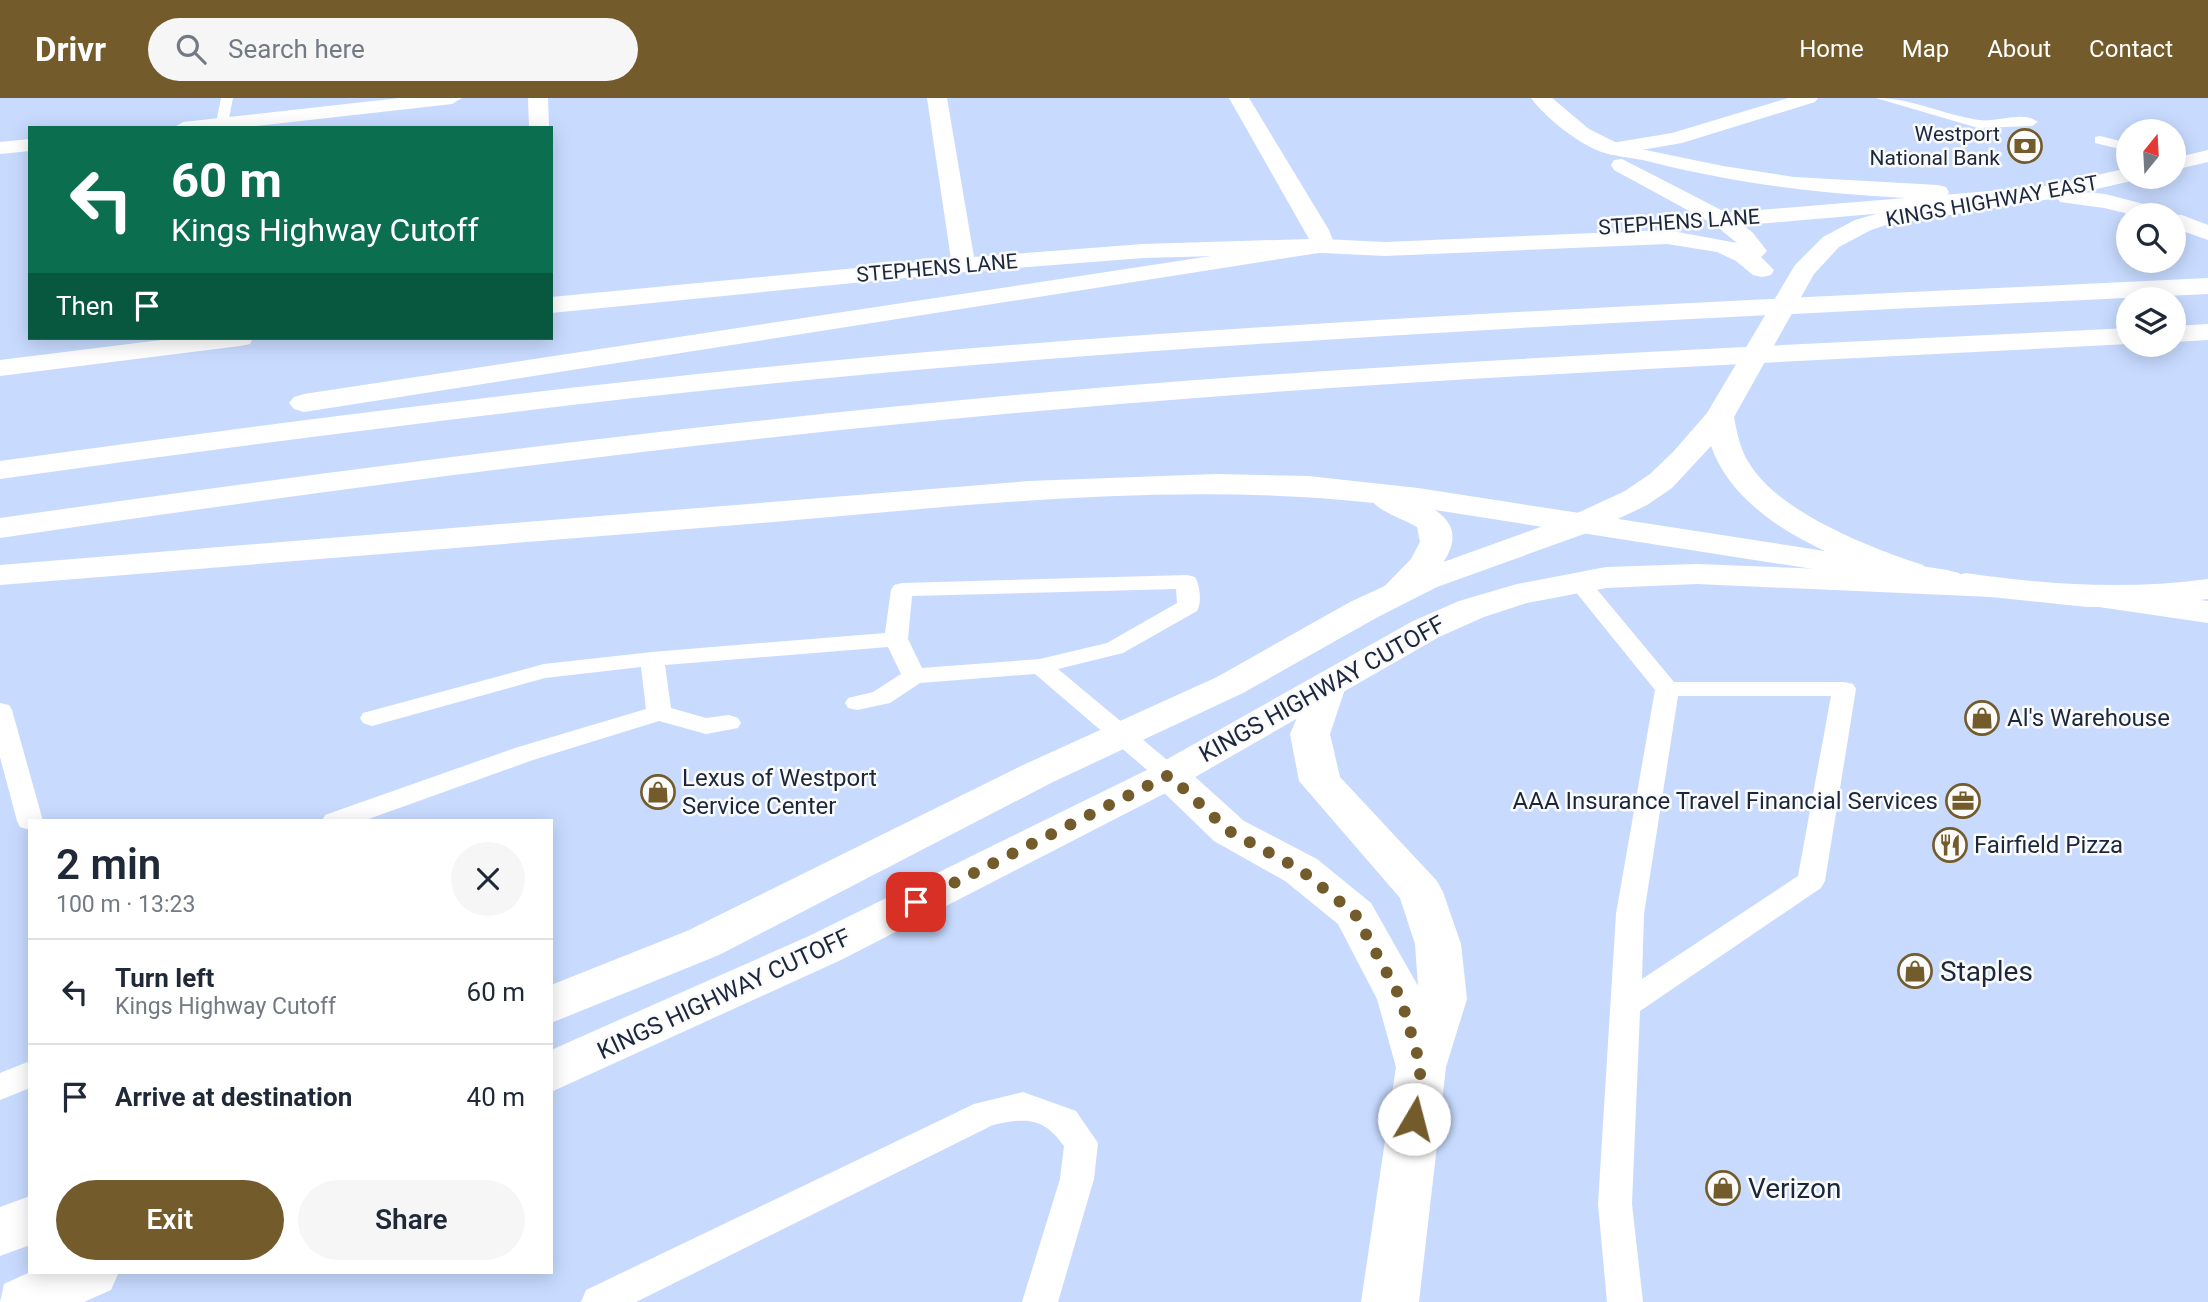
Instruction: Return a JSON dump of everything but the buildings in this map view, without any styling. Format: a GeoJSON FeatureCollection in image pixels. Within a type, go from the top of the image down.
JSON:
{"type":"FeatureCollection","features":[{"type":"Feature","properties":{"kind":"main road"},"geometry":{"type":"LineString","coordinates":[[200,126],[452,98]]}},
{"type":"Feature","properties":{"kind":"main road"},"geometry":{"type":"LineString","coordinates":[[538,98],[539,126]]}},
{"type":"Feature","properties":{"kind":"main road"},"geometry":{"type":"LineString","coordinates":[[937,98],[960,250],[965,265]]}},
{"type":"Feature","properties":{"kind":"main road"},"geometry":{"type":"LineString","coordinates":[[0,453],[169,424],[1323,246],[1317,230],[1239,98]]}},
{"type":"Feature","properties":{"kind":"main road"},"geometry":{"type":"LineString","coordinates":[[1541,98],[1588,137],[1612,149],[1711,171],[1794,185],[1861,190],[2035,195],[2116,204]]}},
{"type":"Feature","properties":{"kind":"main road"},"geometry":{"type":"LineString","coordinates":[[1612,149],[1675,139],[1808,98]]}},
{"type":"Feature","properties":{"kind":"main road"},"geometry":{"type":"LineString","coordinates":[[0,148],[28,145]]}},
{"type":"Feature","properties":{"kind":"main road"},"geometry":{"type":"LineString","coordinates":[[1612,149],[1613,156],[1660,198],[1651,216]]}},
{"type":"Feature","properties":{"kind":"main road"},"geometry":{"type":"LineString","coordinates":[[2186,160],[2208,156]]}},
{"type":"Feature","properties":{"kind":"main road"},"geometry":{"type":"LineString","coordinates":[[1627,170],[1676,193],[1723,220],[1752,247],[1762,270],[1764,339]]}},
{"type":"Feature","properties":{"kind":"main road","name":"KINGS HIGHWAY EAST"},"geometry":{"type":"LineString","coordinates":[[1719,417],[1812,259],[1831,242],[1846,233],[1902,215],[2035,195],[2116,178]]}},
{"type":"Feature","properties":{"kind":"main road","name":"STEPHENS LANE"},"geometry":{"type":"LineString","coordinates":[[1323,246],[1371,239],[1651,216],[1723,220],[2035,195]]}},
{"type":"Feature","properties":{"kind":"main road"},"geometry":{"type":"LineString","coordinates":[[2186,225],[2208,233]]}},
{"type":"Feature","properties":{"kind":"main road","name":"STEPHENS LANE"},"geometry":{"type":"LineString","coordinates":[[553,305],[965,265],[1143,251],[1323,246],[1385,249],[1667,237],[1723,246],[1745,256],[1762,270]]}},
{"type":"Feature","properties":{"kind":"main road"},"geometry":{"type":"LineString","coordinates":[[0,470],[416,415],[836,369],[1271,334],[2208,286]]}},
{"type":"Feature","properties":{"kind":"main road"},"geometry":{"type":"LineString","coordinates":[[2186,333],[2208,332]]}},
{"type":"Feature","properties":{"kind":"main road"},"geometry":{"type":"LineString","coordinates":[[0,528],[396,473],[848,421],[1255,385],[2116,337]]}},
{"type":"Feature","properties":{"kind":"main road"},"geometry":{"type":"LineString","coordinates":[[0,368],[224,340]]}},
{"type":"Feature","properties":{"kind":"main road"},"geometry":{"type":"LineString","coordinates":[[1719,417],[1722,437],[1739,473],[1754,490],[1783,511],[1836,543],[1872,559],[1947,580]]}},
{"type":"Feature","properties":{"kind":"main road","name":"KINGS HIGHWAY CUTOFF"},"geometry":{"type":"LineString","coordinates":[[553,1004],[703,943],[1025,780],[1230,685],[1394,595],[1458,567],[1583,523],[1622,506],[1661,481],[1697,446],[1719,417]]}},
{"type":"Feature","properties":{"kind":"main road"},"geometry":{"type":"LineString","coordinates":[[0,575],[1029,491],[1216,483],[1343,488],[1991,587],[2208,612]]}},
{"type":"Feature","properties":{"kind":"main road"},"geometry":{"type":"LineString","coordinates":[[1343,488],[1414,510],[1427,518],[1436,529],[1438,541],[1434,554],[1394,595]]}},
{"type":"Feature","properties":{"kind":"main road","name":"KINGS HIGHWAY CUTOFF"},"geometry":{"type":"LineString","coordinates":[[553,1071],[825,948],[1169,775],[1463,611],[1499,598],[1577,580],[1625,575],[1730,574],[1991,587]]}},
{"type":"Feature","properties":{"kind":"main road"},"geometry":{"type":"LineString","coordinates":[[2074,595],[2149,595],[2208,589]]}},
{"type":"Feature","properties":{"kind":"main road"},"geometry":{"type":"LineString","coordinates":[[1327,686],[1310,734],[1320,782],[1421,892],[1438,944],[1443,999],[1421,1067],[1390,1302]]}},
{"type":"Feature","properties":{"kind":"main road"},"geometry":{"type":"LineString","coordinates":[[1169,775],[1229,831],[1301,870],[1355,914],[1401,999],[1421,1067]]}},
{"type":"Feature","properties":{"kind":"main road"},"geometry":{"type":"LineString","coordinates":[[0,1232],[28,1221]]}},
{"type":"Feature","properties":{"kind":"main road"},"geometry":{"type":"LineString","coordinates":[[24,1302],[87,1274]]}},
{"type":"Feature","properties":{"kind":"lane"},"geometry":{"type":"LineString","coordinates":[[222,123],[227,98]]}},
{"type":"Feature","properties":{"kind":"lane"},"geometry":{"type":"LineString","coordinates":[[1882,98],[1978,124],[2032,122]]}},
{"type":"Feature","properties":{"kind":"lane"},"geometry":{"type":"LineString","coordinates":[[2100,140],[2116,144]]}},
{"type":"Feature","properties":{"kind":"lane"},"geometry":{"type":"LineString","coordinates":[[1577,580],[1667,689],[1630,914],[1615,1204],[1625,1302]]}},
{"type":"Feature","properties":{"kind":"lane"},"geometry":{"type":"LineString","coordinates":[[857,703],[881,698],[914,676],[1040,666],[1115,648],[1189,607],[1187,582],[902,590],[896,639],[914,676]]}},
{"type":"Feature","properties":{"kind":"lane"},"geometry":{"type":"LineString","coordinates":[[372,718],[544,671],[652,659],[896,639]]}},
{"type":"Feature","properties":{"kind":"lane"},"geometry":{"type":"LineString","coordinates":[[652,659],[659,713]]}},
{"type":"Feature","properties":{"kind":"lane"},"geometry":{"type":"LineString","coordinates":[[1040,666],[1169,775]]}},
{"type":"Feature","properties":{"kind":"lane"},"geometry":{"type":"LineString","coordinates":[[1626,1005],[1811,881],[1844,688],[1667,689]]}},
{"type":"Feature","properties":{"kind":"lane"},"geometry":{"type":"LineString","coordinates":[[0,710],[29,819]]}},
{"type":"Feature","properties":{"kind":"lane"},"geometry":{"type":"LineString","coordinates":[[341,819],[524,754],[659,713],[706,726],[729,723]]}},
{"type":"Feature","properties":{"kind":"lane"},"geometry":{"type":"LineString","coordinates":[[0,1087],[28,1075]]}},
{"type":"Feature","properties":{"kind":"lane"},"geometry":{"type":"LineString","coordinates":[[599,1302],[986,1113],[1023,1105],[1064,1120],[1081,1143],[1077,1179],[1040,1302]]}},
{"type":"Feature","properties":{"kind":"place","name":"Westport National Bank"},"geometry":{"type":"Point","coordinates":[2025,146]}},
{"type":"Feature","properties":{"kind":"place","name":"Al's Warehouse"},"geometry":{"type":"Point","coordinates":[1982,718]}},
{"type":"Feature","properties":{"kind":"place","name":"Lexus of Westport Service Center"},"geometry":{"type":"Point","coordinates":[658,792]}},
{"type":"Feature","properties":{"kind":"place","name":"AAA Insurance Travel Financial Services"},"geometry":{"type":"Point","coordinates":[1963,801]}},
{"type":"Feature","properties":{"kind":"place","name":"Fairfield Pizza"},"geometry":{"type":"Point","coordinates":[1950,845]}},
{"type":"Feature","properties":{"kind":"place","name":"Staples"},"geometry":{"type":"Point","coordinates":[1915,971]}},
{"type":"Feature","properties":{"kind":"place","name":"Verizon"},"geometry":{"type":"Point","coordinates":[1723,1188]}},
{"type":"Feature","properties":{"kind":"route"},"geometry":{"type":"LineString","coordinates":[[916,902],[1169,775],[1229,831],[1301,870],[1355,914],[1401,999],[1421,1067],[1414,1119]]}}]}
